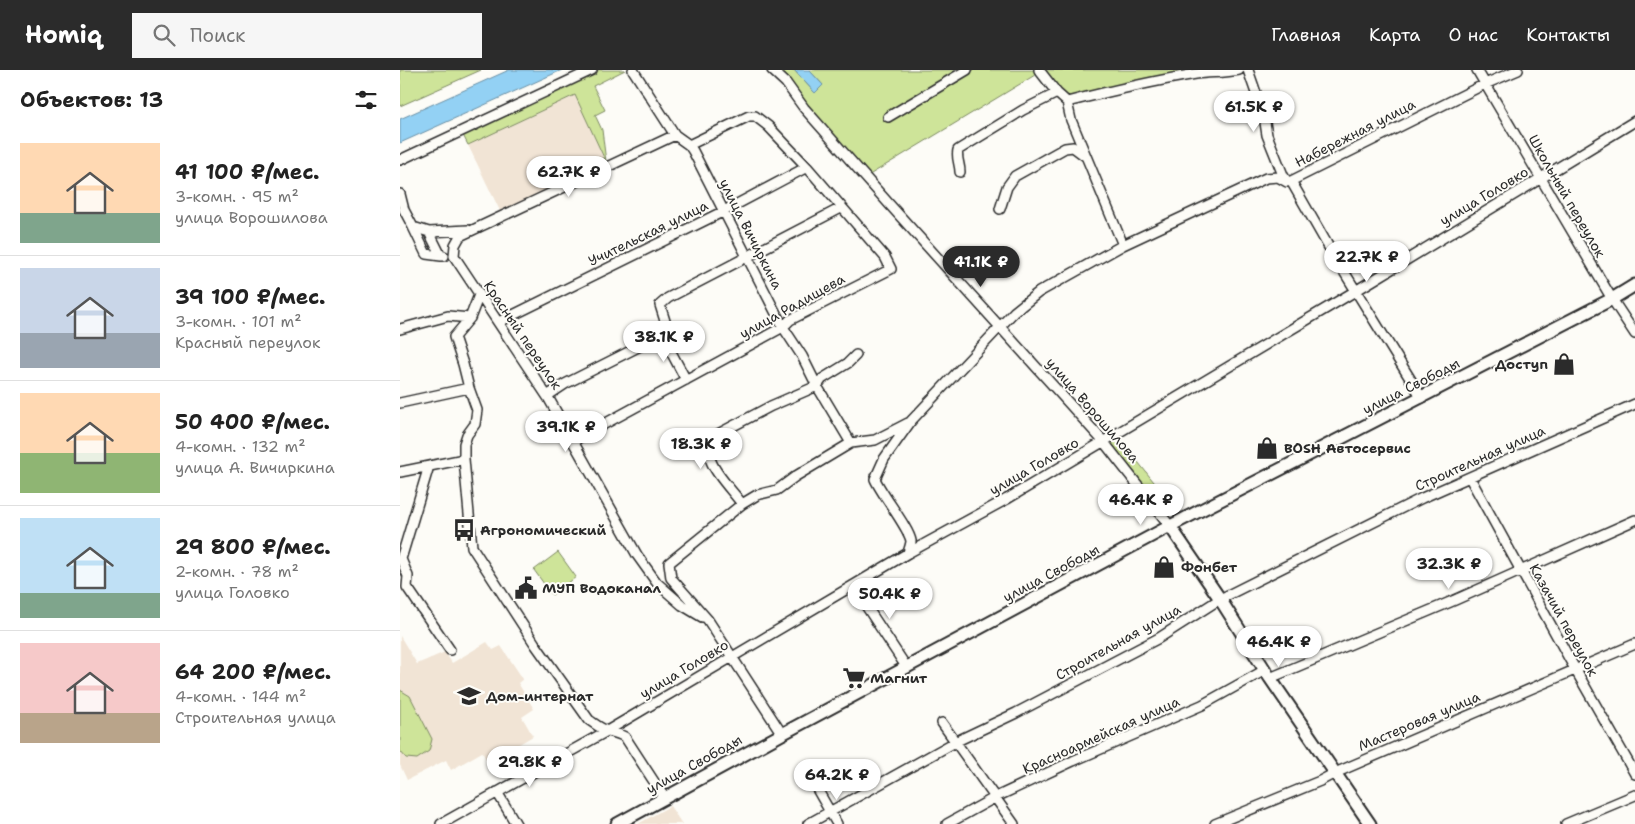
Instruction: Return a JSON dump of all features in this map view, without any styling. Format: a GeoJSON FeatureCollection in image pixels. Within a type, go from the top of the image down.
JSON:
{"type":"FeatureCollection","features":[{"type":"Feature","properties":{"kind":"main road","name":"улица Свободы"},"geometry":{"type":"LineString","coordinates":[[617,824],[1170,526],[1422,398],[1612,299],[1635,285]]}},
{"type":"Feature","properties":{"kind":"main road","name":"улица Ворошилова"},"geometry":{"type":"LineString","coordinates":[[1170,526],[1370,824]]}},
{"type":"Feature","properties":{"kind":"street"},"geometry":{"type":"LineString","coordinates":[[400,160],[592,70]]}},
{"type":"Feature","properties":{"kind":"street","name":"улица Вичиркина"},"geometry":{"type":"LineString","coordinates":[[633,70],[675,134],[689,145],[783,327],[802,356],[850,443]]}},
{"type":"Feature","properties":{"kind":"street","name":"улица Ворошилова"},"geometry":{"type":"LineString","coordinates":[[772,70],[786,83],[804,108],[1103,441],[1170,526]]}},
{"type":"Feature","properties":{"kind":"street"},"geometry":{"type":"LineString","coordinates":[[888,117],[967,70]]}},
{"type":"Feature","properties":{"kind":"street"},"geometry":{"type":"LineString","coordinates":[[1039,70],[1056,92],[1067,102],[1071,120],[1122,245]]}},
{"type":"Feature","properties":{"kind":"street"},"geometry":{"type":"LineString","coordinates":[[1067,102],[1198,74],[1239,70]]}},
{"type":"Feature","properties":{"kind":"street"},"geometry":{"type":"LineString","coordinates":[[1248,70],[1264,116],[1267,135],[1283,175],[1357,290],[1422,398]]}},
{"type":"Feature","properties":{"kind":"street","name":"Школьный переулок"},"geometry":{"type":"LineString","coordinates":[[1477,70],[1612,299],[1635,334]]}},
{"type":"Feature","properties":{"kind":"street","name":"Набережная улица"},"geometry":{"type":"LineString","coordinates":[[908,553],[911,542],[906,530],[879,489],[875,479],[884,459],[911,421],[1000,326],[1039,292],[1122,245],[1266,178],[1278,177],[1289,182],[1485,84],[1518,70]]}},
{"type":"Feature","properties":{"kind":"street"},"geometry":{"type":"LineString","coordinates":[[960,172],[960,165],[956,156],[958,150],[1056,92]]}},
{"type":"Feature","properties":{"kind":"street","name":"улица Радищева"},"geometry":{"type":"LineString","coordinates":[[573,441],[783,327],[790,320],[891,270],[885,257],[807,167],[763,121],[755,116],[749,116],[689,145]]}},
{"type":"Feature","properties":{"kind":"street","name":"улица Головко"},"geometry":{"type":"LineString","coordinates":[[441,824],[607,731],[908,553],[1007,498],[1357,290],[1635,120]]}},
{"type":"Feature","properties":{"kind":"street"},"geometry":{"type":"LineString","coordinates":[[400,194],[404,210],[426,254],[454,256],[455,245],[460,236],[675,134]]}},
{"type":"Feature","properties":{"kind":"street"},"geometry":{"type":"LineString","coordinates":[[1000,209],[1007,187],[1015,176],[1065,148],[1073,147],[1086,156]]}},
{"type":"Feature","properties":{"kind":"street","name":"Учительская улица"},"geometry":{"type":"LineString","coordinates":[[500,322],[724,211],[807,167]]}},
{"type":"Feature","properties":{"kind":"street"},"geometry":{"type":"LineString","coordinates":[[686,380],[662,335],[665,321],[660,309],[662,302],[841,208]]}},
{"type":"Feature","properties":{"kind":"street"},"geometry":{"type":"LineString","coordinates":[[413,227],[428,232],[474,230]]}},
{"type":"Feature","properties":{"kind":"street"},"geometry":{"type":"LineString","coordinates":[[428,232],[441,256]]}},
{"type":"Feature","properties":{"kind":"street","name":"Красный переулок"},"geometry":{"type":"LineString","coordinates":[[454,256],[500,322],[547,396],[637,555],[657,584],[682,605],[708,620]]}},
{"type":"Feature","properties":{"kind":"street"},"geometry":{"type":"LineString","coordinates":[[480,295],[470,318],[454,337],[477,410],[475,424],[467,435],[464,460],[472,547],[539,650],[589,720],[607,731],[617,732],[625,737],[664,797]]}},
{"type":"Feature","properties":{"kind":"street"},"geometry":{"type":"LineString","coordinates":[[400,329],[448,316],[470,318]]}},
{"type":"Feature","properties":{"kind":"street"},"geometry":{"type":"LineString","coordinates":[[547,396],[565,384],[662,335]]}},
{"type":"Feature","properties":{"kind":"street"},"geometry":{"type":"LineString","coordinates":[[742,504],[711,464],[709,444],[718,434],[771,406],[817,386],[822,379],[848,363],[856,355]]}},
{"type":"Feature","properties":{"kind":"street"},"geometry":{"type":"LineString","coordinates":[[400,403],[469,388]]}},
{"type":"Feature","properties":{"kind":"street","name":"Строительная улица"},"geometry":{"type":"LineString","coordinates":[[808,824],[957,742],[1159,638],[1220,599],[1422,498],[1635,404]]}},
{"type":"Feature","properties":{"kind":"street","name":"Набережная улица"},"geometry":{"type":"LineString","coordinates":[[669,563],[742,504],[758,495],[770,493],[781,488],[796,476],[850,443],[875,440],[911,421]]}},
{"type":"Feature","properties":{"kind":"street"},"geometry":{"type":"LineString","coordinates":[[400,472],[464,460]]}},
{"type":"Feature","properties":{"kind":"street"},"geometry":{"type":"LineString","coordinates":[[430,466],[401,559],[408,576],[407,587],[450,650]]}},
{"type":"Feature","properties":{"kind":"street","name":"Казачий переулок"},"geometry":{"type":"LineString","coordinates":[[1470,478],[1575,670],[1635,774]]}},
{"type":"Feature","properties":{"kind":"street","name":"Красноармейская улица"},"geometry":{"type":"LineString","coordinates":[[947,824],[1072,761],[1202,705],[1268,674],[1521,571],[1635,520]]}},
{"type":"Feature","properties":{"kind":"street","name":"Красный переулок"},"geometry":{"type":"LineString","coordinates":[[669,563],[671,578],[708,620],[782,734]]}},
{"type":"Feature","properties":{"kind":"street"},"geometry":{"type":"LineString","coordinates":[[853,586],[906,668]]}},
{"type":"Feature","properties":{"kind":"street","name":"Мастеровая улица"},"geometry":{"type":"LineString","coordinates":[[1215,824],[1320,781],[1635,644]]}},
{"type":"Feature","properties":{"kind":"street"},"geometry":{"type":"LineString","coordinates":[[942,723],[1014,824]]}},
{"type":"Feature","properties":{"kind":"street"},"geometry":{"type":"LineString","coordinates":[[817,789],[837,824]]}},
{"type":"Feature","properties":{"kind":"street"},"geometry":{"type":"LineString","coordinates":[[498,792],[516,824]]}},
{"type":"Feature","properties":{"kind":"street"},"geometry":{"type":"LineString","coordinates":[[1566,824],[1635,795]]}},
{"type":"Feature","properties":{"kind":"shaded area"},"geometry":{"type":"Polygon","coordinates":[[[575,95],[606,162],[501,213],[468,145],[575,95]]]}},
{"type":"Feature","properties":{"kind":"shaded area","name":"Дом-интернат"},"geometry":{"type":"Polygon","coordinates":[[[400,636],[417,664],[445,652],[452,663],[487,642],[493,650],[501,646],[523,679],[518,683],[534,709],[522,717],[533,736],[488,762],[482,752],[451,770],[446,760],[407,780],[400,765],[400,636]]]}},
{"type":"Feature","properties":{"kind":"shaded area"},"geometry":{"type":"Polygon","coordinates":[[[670,806],[682,824],[638,824],[661,811],[670,806]]]}},
{"type":"Feature","properties":{"kind":"green space"},"geometry":{"type":"Polygon","coordinates":[[[400,70],[481,70],[400,106],[400,70]]]}},
{"type":"Feature","properties":{"kind":"green space"},"geometry":{"type":"Polygon","coordinates":[[[592,70],[625,70],[593,86],[605,110],[595,115],[602,130],[606,162],[575,95],[468,145],[461,131],[592,70]]]}},
{"type":"Feature","properties":{"kind":"green space"},"geometry":{"type":"Polygon","coordinates":[[[772,70],[794,70],[815,93],[823,85],[809,70],[1196,70],[1067,102],[1040,72],[866,177],[772,70]]]}},
{"type":"Feature","properties":{"kind":"green space"},"geometry":{"type":"Polygon","coordinates":[[[1119,438],[1173,506],[1166,512],[1112,444],[1119,438]]]}},
{"type":"Feature","properties":{"kind":"green space"},"geometry":{"type":"Polygon","coordinates":[[[558,552],[576,577],[552,595],[534,570],[558,552]]]}},
{"type":"Feature","properties":{"kind":"green space"},"geometry":{"type":"Polygon","coordinates":[[[400,690],[410,696],[432,739],[429,751],[417,759],[406,758],[400,751],[400,690]]]}},
{"type":"Feature","properties":{"kind":"water"},"geometry":{"type":"Polygon","coordinates":[[[509,70],[562,70],[400,143],[400,119],[509,70]]]}},
{"type":"Feature","properties":{"kind":"water"},"geometry":{"type":"Polygon","coordinates":[[[794,70],[809,70],[823,85],[815,93],[794,70]]]}},
{"type":"Feature","properties":{"kind":"place","name":"Доступ"},"geometry":{"type":"Point","coordinates":[1564,364]}},
{"type":"Feature","properties":{"kind":"place","name":"BOSH Автосервис"},"geometry":{"type":"Point","coordinates":[1267,448]}},
{"type":"Feature","properties":{"kind":"place","name":"Агрономический"},"geometry":{"type":"Point","coordinates":[464,530]}},
{"type":"Feature","properties":{"kind":"place","name":"Фонбет"},"geometry":{"type":"Point","coordinates":[1164,567]}},
{"type":"Feature","properties":{"kind":"place","name":"МУП Водоканал"},"geometry":{"type":"Point","coordinates":[526,588]}},
{"type":"Feature","properties":{"kind":"place","name":"Магнит"},"geometry":{"type":"Point","coordinates":[854,678]}},
{"type":"Feature","properties":{"kind":"place","name":"Дом-интернат"},"geometry":{"type":"Point","coordinates":[469,696]}}]}
